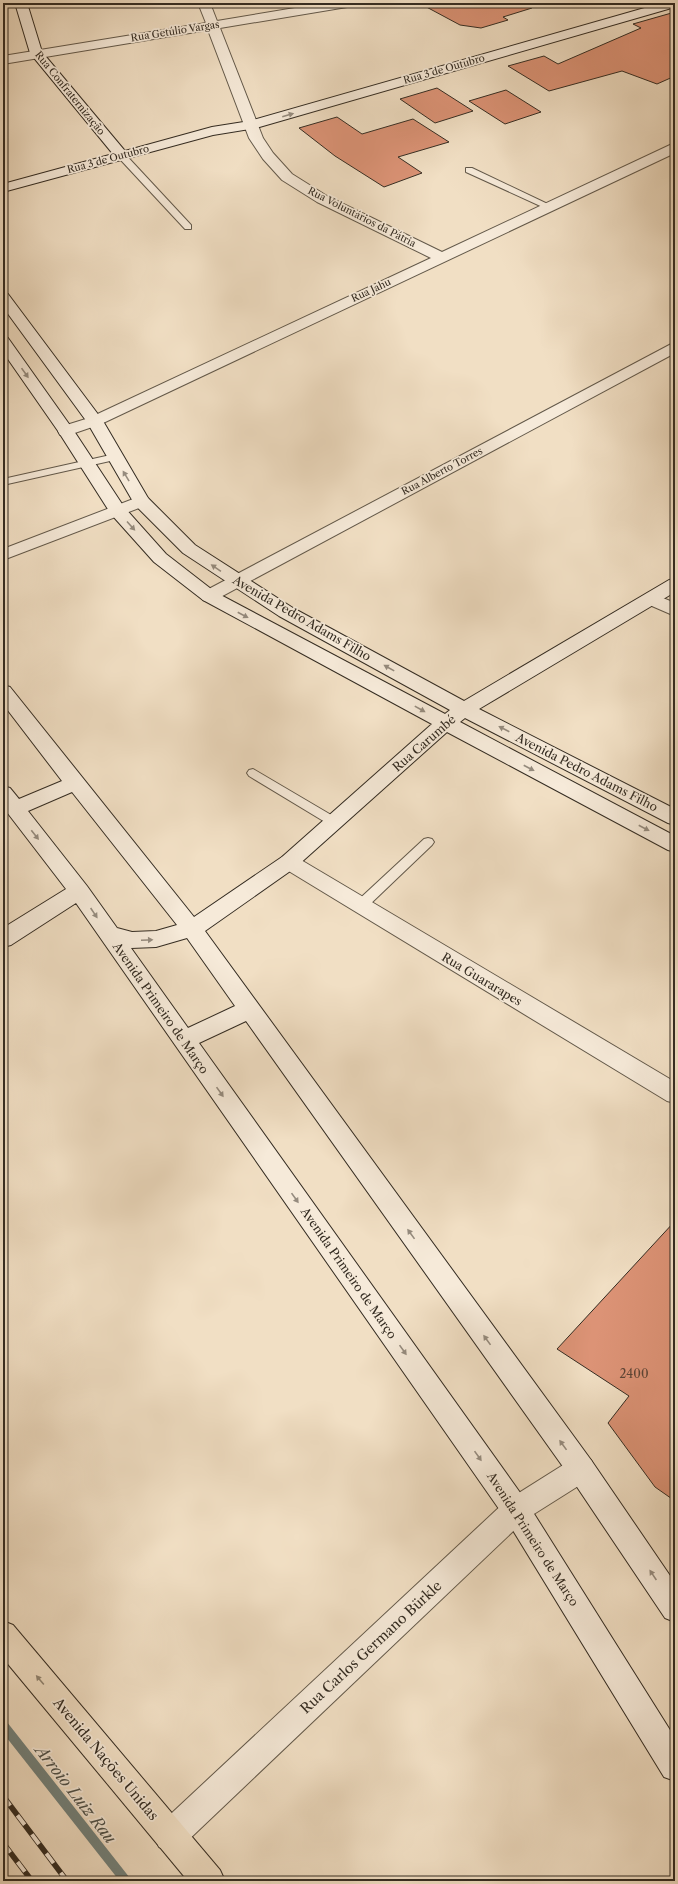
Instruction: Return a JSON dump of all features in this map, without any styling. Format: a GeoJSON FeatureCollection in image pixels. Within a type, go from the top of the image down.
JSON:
{"type":"FeatureCollection","features":[{"type":"Feature","properties":{"kind":"main road","name":"Avenida Nações Unidas"},"geometry":{"type":"LineString","coordinates":[[3,1635],[209,1881]]}},
{"type":"Feature","properties":{"kind":"street","name":"Rua Confraternização"},"geometry":{"type":"LineString","coordinates":[[21,3],[36,53],[121,155]]}},
{"type":"Feature","properties":{"kind":"street","name":"Rua Voluntários da Pátria"},"geometry":{"type":"LineString","coordinates":[[204,3],[248,121],[256,138],[268,156],[286,177],[322,199],[442,257]]}},
{"type":"Feature","properties":{"kind":"street","name":"Rua Getúlio Vargas"},"geometry":{"type":"LineString","coordinates":[[3,60],[36,53],[347,3]]}},
{"type":"Feature","properties":{"kind":"street","name":"Rua 3 de Outubro"},"geometry":{"type":"LineString","coordinates":[[429,69],[552,29],[642,3]]}},
{"type":"Feature","properties":{"kind":"street","name":"Rua 3 de Outubro"},"geometry":{"type":"LineString","coordinates":[[3,188],[248,121],[429,69],[564,35],[675,3]]}},
{"type":"Feature","properties":{"kind":"street"},"geometry":{"type":"LineString","coordinates":[[552,29],[564,35]]}},
{"type":"Feature","properties":{"kind":"street","name":"Rua Jahu"},"geometry":{"type":"LineString","coordinates":[[66,431],[95,421],[675,148]]}},
{"type":"Feature","properties":{"kind":"street","name":"Avenida Pedro Adams Filho"},"geometry":{"type":"LineString","coordinates":[[3,297],[95,421],[141,501],[189,550],[235,581],[286,612],[464,709],[675,818]]}},
{"type":"Feature","properties":{"kind":"street","name":"Avenida Pedro Adams Filho"},"geometry":{"type":"LineString","coordinates":[[3,341],[66,431],[117,510],[160,558],[209,596],[675,845]]}},
{"type":"Feature","properties":{"kind":"street","name":"Rua Alberto Torres"},"geometry":{"type":"LineString","coordinates":[[209,596],[672,351]]}},
{"type":"Feature","properties":{"kind":"street"},"geometry":{"type":"LineString","coordinates":[[3,555],[141,501]]}},
{"type":"Feature","properties":{"kind":"street","name":"Rua Carumbé"},"geometry":{"type":"LineString","coordinates":[[192,930],[289,862],[445,723],[464,709],[675,584]]}},
{"type":"Feature","properties":{"kind":"street"},"geometry":{"type":"LineString","coordinates":[[651,599],[675,610]]}},
{"type":"Feature","properties":{"kind":"street"},"geometry":{"type":"LineString","coordinates":[[3,691],[192,930],[581,1469],[675,1608]]}},
{"type":"Feature","properties":{"kind":"street"},"geometry":{"type":"LineString","coordinates":[[9,801],[75,783]]}},
{"type":"Feature","properties":{"kind":"street","name":"Avenida Primeiro de Março"},"geometry":{"type":"LineString","coordinates":[[9,801],[79,891],[516,1510],[675,1766]]}},
{"type":"Feature","properties":{"kind":"street","name":"Rua Guararapes"},"geometry":{"type":"LineString","coordinates":[[289,862],[675,1094]]}},
{"type":"Feature","properties":{"kind":"street"},"geometry":{"type":"LineString","coordinates":[[3,938],[79,891]]}},
{"type":"Feature","properties":{"kind":"street"},"geometry":{"type":"LineString","coordinates":[[109,934],[132,940],[156,939],[192,930]]}},
{"type":"Feature","properties":{"kind":"street"},"geometry":{"type":"LineString","coordinates":[[184,1040],[249,1009]]}},
{"type":"Feature","properties":{"kind":"street","name":"Rua Carlos Germano Bürkle"},"geometry":{"type":"LineString","coordinates":[[170,1836],[516,1510],[581,1469]]}},
{"type":"Feature","properties":{"kind":"lane"},"geometry":{"type":"LineString","coordinates":[[121,155],[188,227]]}},
{"type":"Feature","properties":{"kind":"lane"},"geometry":{"type":"LineString","coordinates":[[469,170],[550,206]]}},
{"type":"Feature","properties":{"kind":"lane"},"geometry":{"type":"LineString","coordinates":[[3,482],[115,458]]}},
{"type":"Feature","properties":{"kind":"lane"},"geometry":{"type":"LineString","coordinates":[[253,773],[334,822]]}},
{"type":"Feature","properties":{"kind":"lane"},"geometry":{"type":"LineString","coordinates":[[360,906],[428,842]]}},
{"type":"Feature","properties":{"kind":"building"},"geometry":{"type":"Polygon","coordinates":[[[419,3],[531,3],[532,8],[503,17],[508,20],[481,28],[460,25],[419,3]]]}},
{"type":"Feature","properties":{"kind":"building"},"geometry":{"type":"Polygon","coordinates":[[[675,12],[675,76],[657,84],[622,71],[549,91],[508,66],[544,56],[558,64],[641,28],[633,24],[675,12]]]}},
{"type":"Feature","properties":{"kind":"building"},"geometry":{"type":"Polygon","coordinates":[[[437,88],[473,111],[435,123],[400,99],[437,88]]]}},
{"type":"Feature","properties":{"kind":"building"},"geometry":{"type":"Polygon","coordinates":[[[506,90],[541,112],[505,124],[469,101],[506,90]]]}},
{"type":"Feature","properties":{"kind":"building"},"geometry":{"type":"Polygon","coordinates":[[[337,117],[362,134],[413,119],[449,142],[398,157],[422,173],[384,187],[335,156],[299,128],[337,117]]]}},
{"type":"Feature","properties":{"kind":"building"},"geometry":{"type":"Polygon","coordinates":[[[675,1221],[675,1501],[655,1487],[608,1423],[629,1396],[557,1349],[675,1221]]]}},
{"type":"Feature","properties":{"kind":"waterway","name":"Arroio Luiz Rau"},"geometry":{"type":"LineString","coordinates":[[3,1725],[126,1881]]}},
{"type":"Feature","properties":{"kind":"railway"},"geometry":{"type":"LineString","coordinates":[[3,1796],[67,1881]]}},
{"type":"Feature","properties":{"kind":"railway"},"geometry":{"type":"LineString","coordinates":[[3,1843],[32,1881]]}}]}
